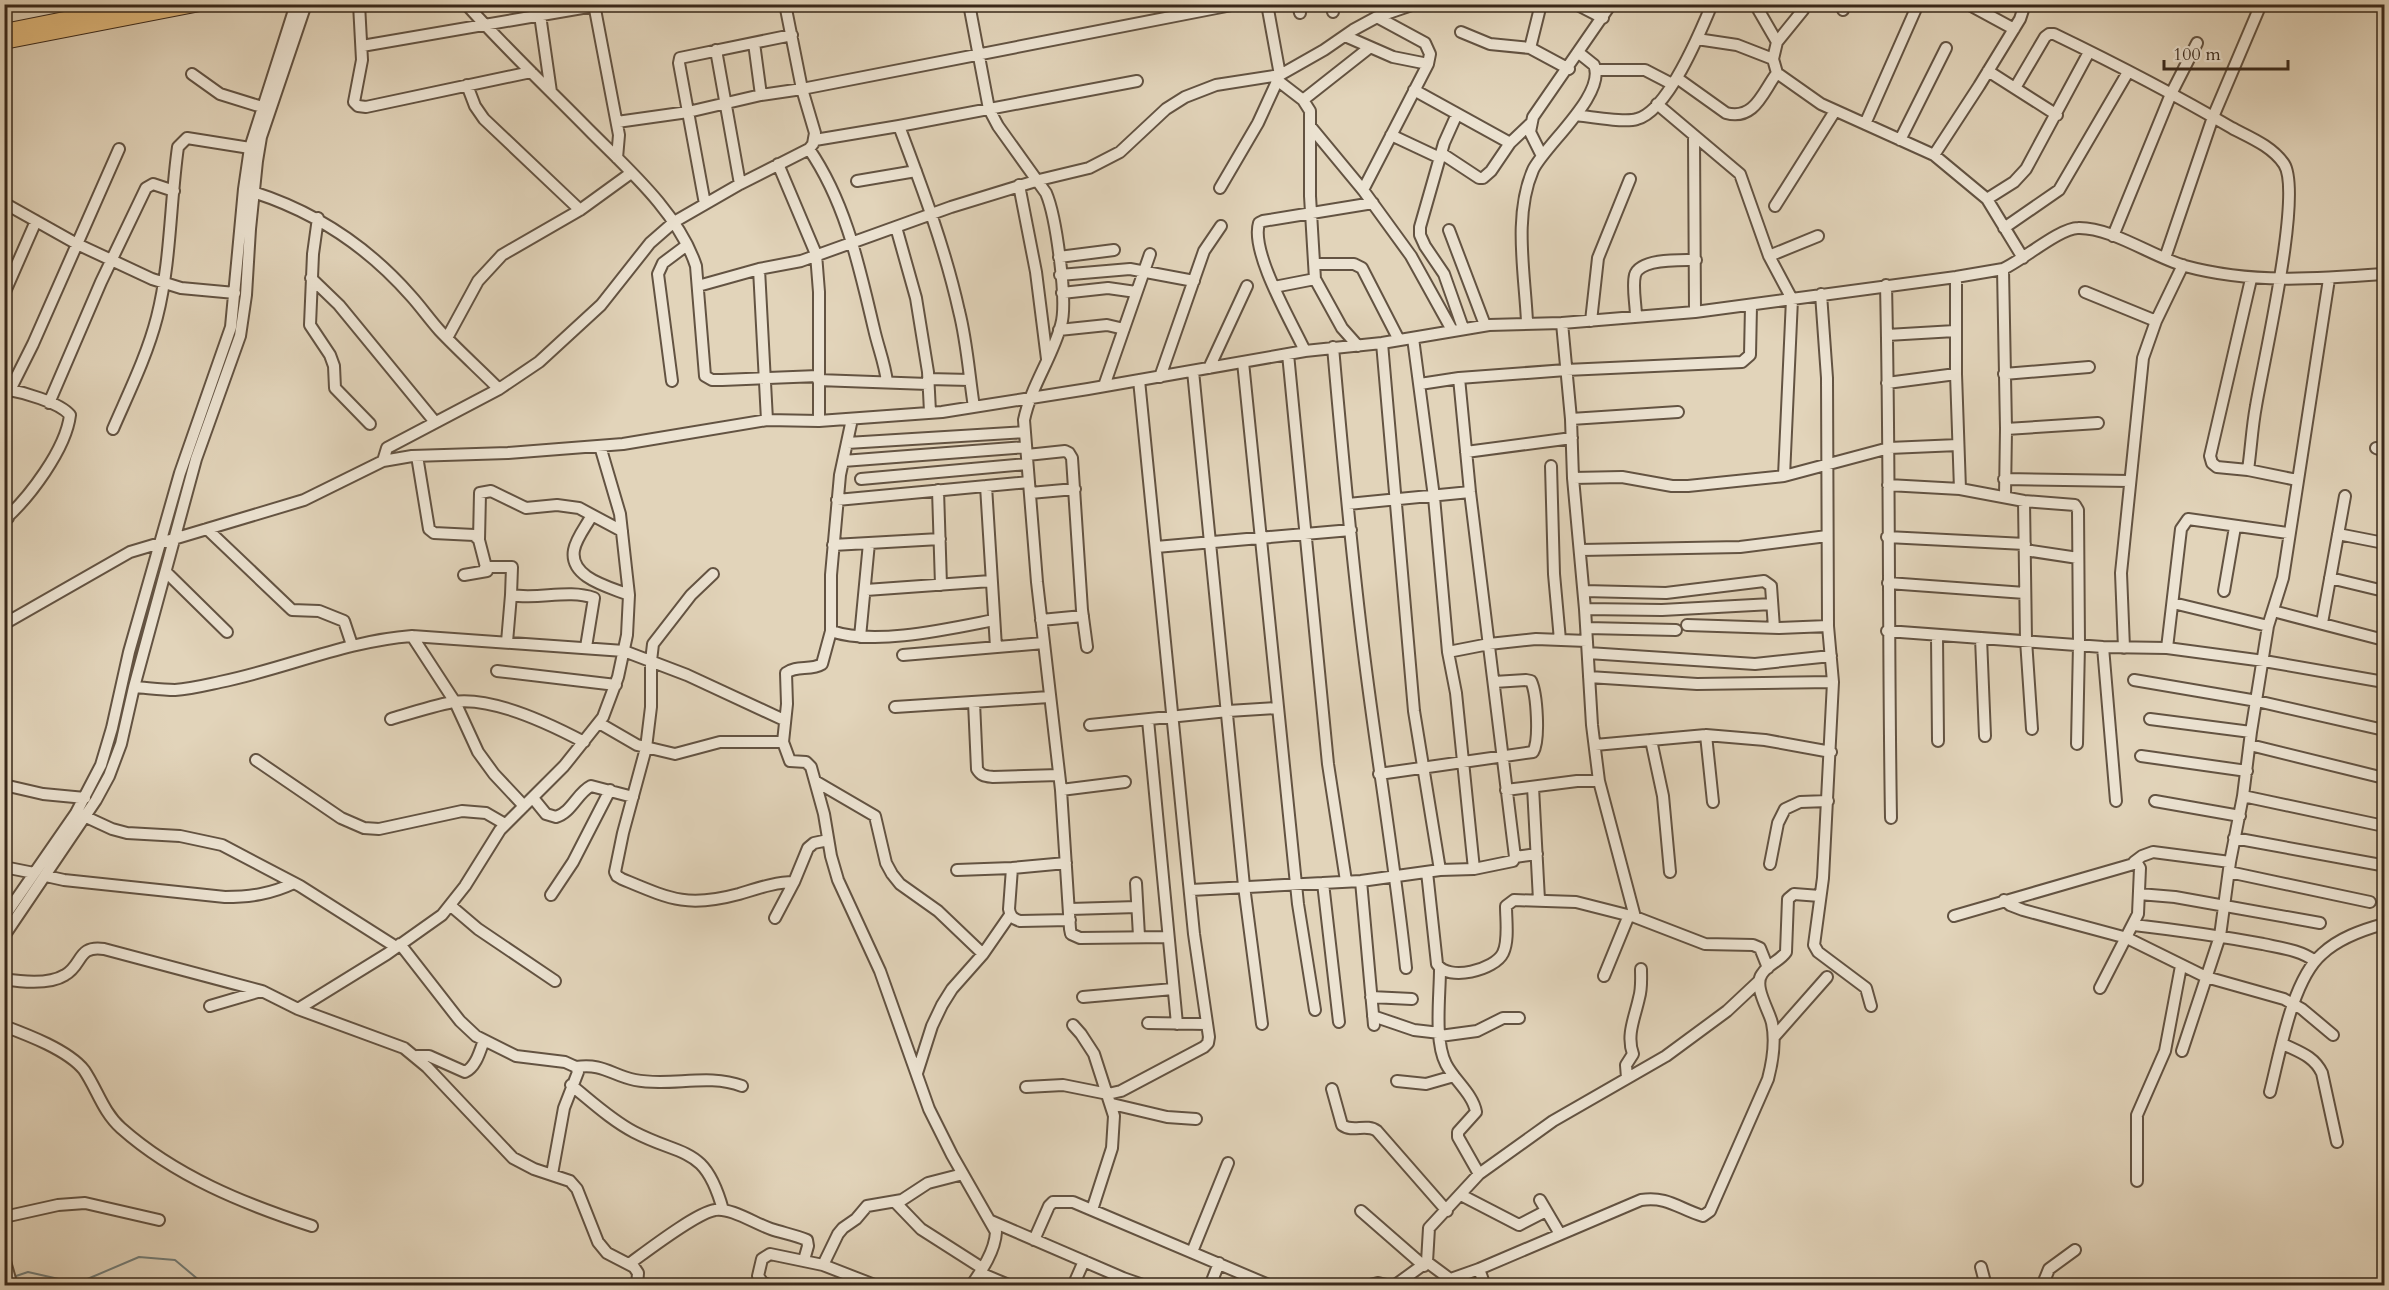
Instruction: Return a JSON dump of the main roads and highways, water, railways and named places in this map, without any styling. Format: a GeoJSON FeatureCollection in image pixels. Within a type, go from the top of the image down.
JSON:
{"type":"FeatureCollection","features":[{"type":"Feature","properties":{"kind":"main road"},"geometry":{"type":"LineString","coordinates":[[4,31],[140,4]]}},
{"type":"Feature","properties":{"kind":"main road"},"geometry":{"type":"LineString","coordinates":[[4,42],[200,4]]}},
{"type":"Feature","properties":{"kind":"waterway"},"geometry":{"type":"LineString","coordinates":[[13,1277],[28,1272],[72,1282],[85,1280],[139,1257],[175,1260],[206,1286]]}}]}
